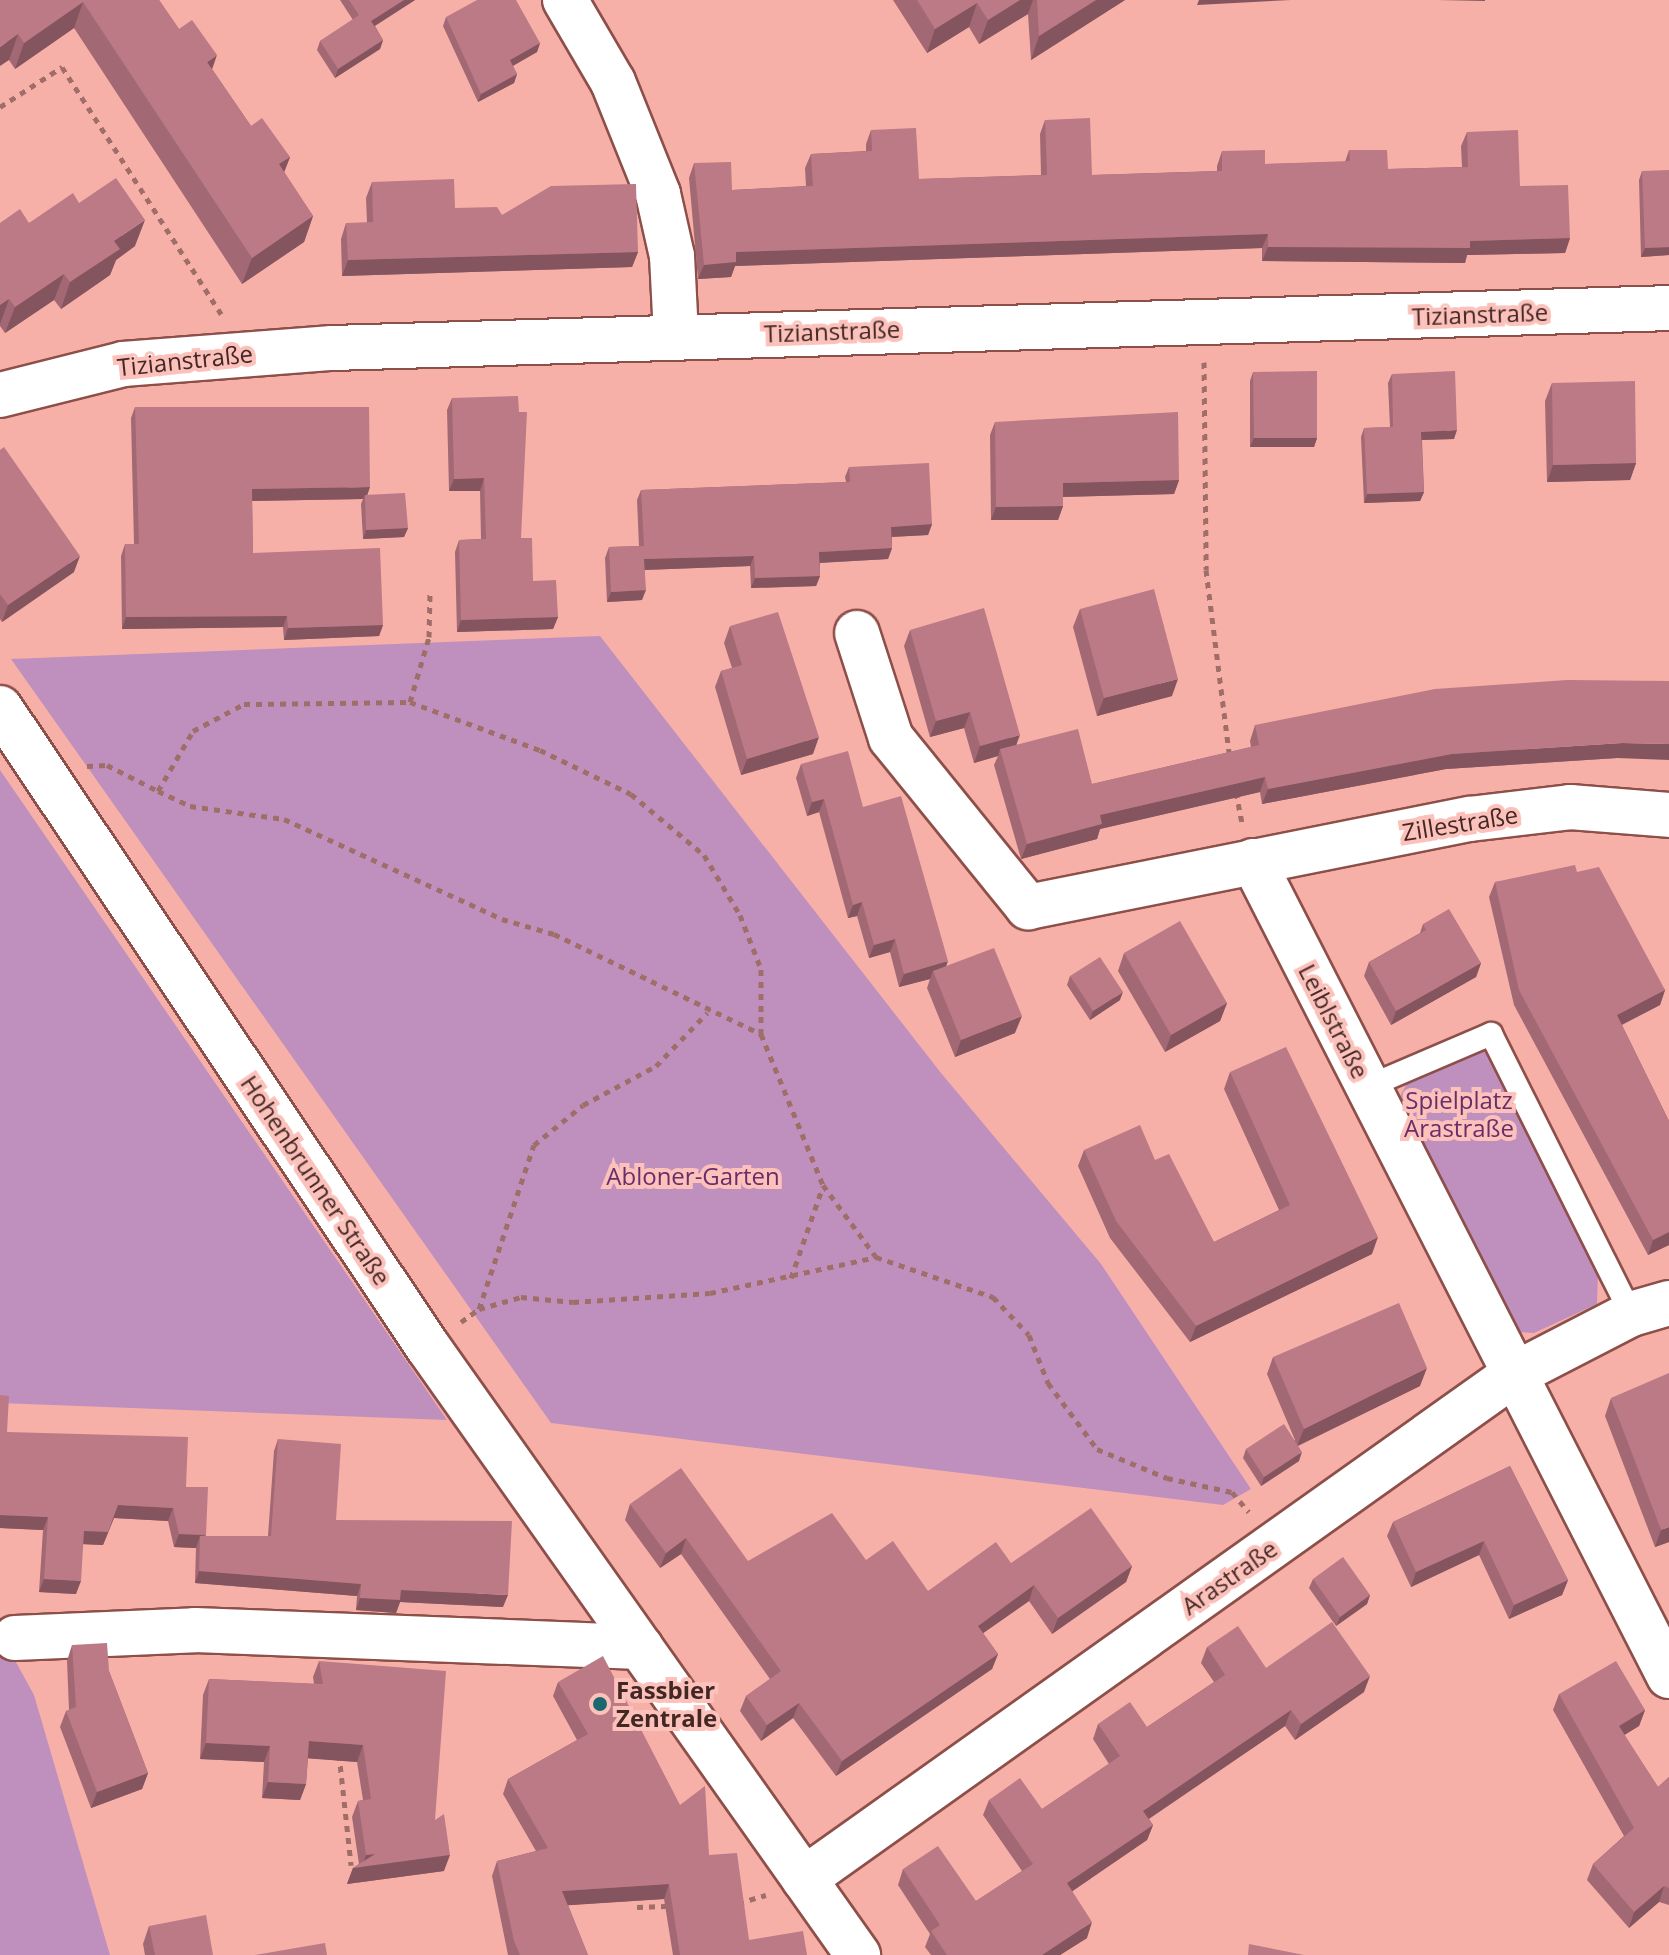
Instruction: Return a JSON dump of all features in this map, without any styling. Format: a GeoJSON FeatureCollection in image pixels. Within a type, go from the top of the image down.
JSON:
{"type":"FeatureCollection","features":[{"type":"Feature","properties":{"kind":"street"},"geometry":{"type":"LineString","coordinates":[[565,0],[613,82],[658,194],[672,256],[676,335]]}},
{"type":"Feature","properties":{"kind":"street","name":"Tizianstraße"},"geometry":{"type":"LineString","coordinates":[[0,395],[123,364],[245,353],[676,335],[1669,308]]}},
{"type":"Feature","properties":{"kind":"street"},"geometry":{"type":"LineString","coordinates":[[857,633],[891,738],[1028,907],[1253,861]]}},
{"type":"Feature","properties":{"kind":"street","name":"Hohenbrunner Straße"},"geometry":{"type":"LineString","coordinates":[[0,708],[419,1334],[858,1955]]}},
{"type":"Feature","properties":{"kind":"street","name":"Zillestraße"},"geometry":{"type":"LineString","coordinates":[[1253,861],[1556,809],[1669,815]]}},
{"type":"Feature","properties":{"kind":"street","name":"Leiblstraße"},"geometry":{"type":"LineString","coordinates":[[1253,861],[1669,1676]]}},
{"type":"Feature","properties":{"kind":"street","name":"Arastraße"},"geometry":{"type":"LineString","coordinates":[[804,1879],[1513,1375],[1650,1309]]}},
{"type":"Feature","properties":{"kind":"street"},"geometry":{"type":"LineString","coordinates":[[15,1638],[195,1630],[641,1647]]}},
{"type":"Feature","properties":{"kind":"lane"},"geometry":{"type":"LineString","coordinates":[[1367,1087],[1491,1034],[1650,1309]]}},
{"type":"Feature","properties":{"kind":"path"},"geometry":{"type":"LineString","coordinates":[[0,107],[62,67],[221,313]]}},
{"type":"Feature","properties":{"kind":"path"},"geometry":{"type":"LineString","coordinates":[[1204,321],[1206,570],[1233,772]]}},
{"type":"Feature","properties":{"kind":"path"},"geometry":{"type":"LineString","coordinates":[[410,702],[429,637],[430,593]]}},
{"type":"Feature","properties":{"kind":"path"},"geometry":{"type":"LineString","coordinates":[[158,791],[193,731],[244,704],[410,702],[631,794],[704,855],[740,915],[761,969],[761,1034],[823,1185],[876,1257]]}},
{"type":"Feature","properties":{"kind":"path"},"geometry":{"type":"LineString","coordinates":[[43,769],[107,765],[190,806],[284,819],[502,919],[554,934],[707,1013],[761,1034]]}},
{"type":"Feature","properties":{"kind":"path"},"geometry":{"type":"LineString","coordinates":[[1235,787],[1253,861]]}},
{"type":"Feature","properties":{"kind":"path"},"geometry":{"type":"LineString","coordinates":[[479,1309],[534,1145],[583,1105],[656,1066],[707,1013]]}},
{"type":"Feature","properties":{"kind":"path"},"geometry":{"type":"LineString","coordinates":[[791,1278],[823,1185]]}},
{"type":"Feature","properties":{"kind":"path"},"geometry":{"type":"LineString","coordinates":[[469,1317],[479,1309],[521,1297],[573,1302],[710,1293],[791,1278],[876,1257],[993,1297],[1029,1335],[1048,1383],[1097,1449],[1167,1478],[1232,1492],[1276,1544]]}},
{"type":"Feature","properties":{"kind":"path"},"geometry":{"type":"LineString","coordinates":[[340,1742],[351,1865]]}},
{"type":"Feature","properties":{"kind":"path"},"geometry":{"type":"LineString","coordinates":[[730,1904],[804,1879]]}},
{"type":"Feature","properties":{"kind":"path"},"geometry":{"type":"LineString","coordinates":[[637,1907],[683,1906]]}},
{"type":"Feature","properties":{"kind":"green space","name":"Abloner-Garten"},"geometry":{"type":"Polygon","coordinates":[[[600,636],[941,1073],[1101,1264],[1251,1489],[1223,1505],[551,1423],[11,659],[600,636]]]}},
{"type":"Feature","properties":{"kind":"green space"},"geometry":{"type":"Polygon","coordinates":[[[0,770],[447,1420],[0,1403],[0,770]]]}},
{"type":"Feature","properties":{"kind":"green space","name":"Spielplatz Arastraße"},"geometry":{"type":"Polygon","coordinates":[[[1483,1043],[1598,1275],[1597,1304],[1534,1333],[1516,1332],[1397,1102],[1410,1078],[1483,1043]]]}},
{"type":"Feature","properties":{"kind":"green space"},"geometry":{"type":"Polygon","coordinates":[[[0,1633],[34,1695],[110,1955],[0,1955],[0,1633]]]}},
{"type":"Feature","properties":{"kind":"building"},"geometry":{"type":"Polygon","coordinates":[[[0,0],[159,0],[179,29],[192,20],[217,55],[207,62],[251,126],[262,118],[290,157],[279,164],[313,216],[252,258],[83,2],[24,43],[18,34],[0,47],[0,0]]]}},
{"type":"Feature","properties":{"kind":"building"},"geometry":{"type":"Polygon","coordinates":[[[349,0],[404,0],[371,21],[383,40],[338,69],[320,41],[359,15],[349,0]]]}},
{"type":"Feature","properties":{"kind":"building"},"geometry":{"type":"Polygon","coordinates":[[[477,0],[516,0],[540,43],[510,60],[517,74],[481,94],[446,17],[477,0]]]}},
{"type":"Feature","properties":{"kind":"building"},"geometry":{"type":"Polygon","coordinates":[[[917,0],[1020,0],[988,20],[977,3],[935,29],[917,0]]]}},
{"type":"Feature","properties":{"kind":"building"},"geometry":{"type":"Polygon","coordinates":[[[1037,0],[1096,0],[1039,36],[1037,0]]]}},
{"type":"Feature","properties":{"kind":"building"},"geometry":{"type":"Polygon","coordinates":[[[1090,118],[1092,175],[1222,171],[1222,151],[1265,150],[1265,164],[1350,161],[1349,150],[1387,150],[1388,169],[1468,167],[1467,132],[1518,130],[1520,186],[1568,185],[1570,238],[1470,241],[1470,248],[1268,247],[1268,234],[736,252],[736,262],[704,265],[694,163],[731,162],[732,190],[813,186],[811,154],[872,151],[871,130],[916,128],[919,179],[1047,175],[1045,120],[1090,118]]]}},
{"type":"Feature","properties":{"kind":"building"},"geometry":{"type":"Polygon","coordinates":[[[1669,170],[1669,247],[1645,248],[1642,171],[1669,170]]]}},
{"type":"Feature","properties":{"kind":"building"},"geometry":{"type":"Polygon","coordinates":[[[116,178],[145,220],[114,241],[120,249],[70,282],[64,274],[15,307],[9,299],[0,305],[0,223],[20,209],[29,223],[73,193],[79,203],[116,178]]]}},
{"type":"Feature","properties":{"kind":"building"},"geometry":{"type":"Polygon","coordinates":[[[454,179],[455,208],[497,207],[502,215],[551,186],[636,184],[638,252],[348,260],[346,223],[373,222],[372,182],[454,179]]]}},
{"type":"Feature","properties":{"kind":"building"},"geometry":{"type":"Polygon","coordinates":[[[1317,371],[1317,438],[1254,438],[1253,372],[1317,371]]]}},
{"type":"Feature","properties":{"kind":"building"},"geometry":{"type":"Polygon","coordinates":[[[1455,371],[1457,430],[1421,432],[1424,492],[1367,494],[1364,428],[1393,427],[1392,374],[1455,371]]]}},
{"type":"Feature","properties":{"kind":"building"},"geometry":{"type":"Polygon","coordinates":[[[1635,381],[1636,463],[1553,465],[1552,383],[1635,381]]]}},
{"type":"Feature","properties":{"kind":"building"},"geometry":{"type":"Polygon","coordinates":[[[518,396],[519,412],[527,412],[521,538],[532,538],[533,581],[556,580],[558,617],[461,620],[459,540],[486,539],[484,478],[454,479],[452,398],[518,396]]]}},
{"type":"Feature","properties":{"kind":"building"},"geometry":{"type":"Polygon","coordinates":[[[135,407],[369,407],[370,487],[252,489],[253,553],[380,548],[383,625],[288,628],[287,616],[126,617],[125,544],[139,544],[135,407]]]}},
{"type":"Feature","properties":{"kind":"building"},"geometry":{"type":"Polygon","coordinates":[[[1178,412],[1179,480],[1063,483],[1063,506],[996,507],[995,422],[1178,412]]]}},
{"type":"Feature","properties":{"kind":"building"},"geometry":{"type":"Polygon","coordinates":[[[4,447],[80,556],[8,605],[0,594],[0,450],[4,447]]]}},
{"type":"Feature","properties":{"kind":"building"},"geometry":{"type":"Polygon","coordinates":[[[929,463],[932,524],[891,527],[892,548],[819,552],[820,576],[755,578],[754,556],[644,559],[646,590],[611,592],[609,547],[644,546],[641,490],[850,482],[849,467],[929,463]]]}},
{"type":"Feature","properties":{"kind":"building"},"geometry":{"type":"Polygon","coordinates":[[[405,493],[408,528],[366,530],[365,495],[405,493]]]}},
{"type":"Feature","properties":{"kind":"building"},"geometry":{"type":"Polygon","coordinates":[[[1154,589],[1178,679],[1104,698],[1080,609],[1154,589]]]}},
{"type":"Feature","properties":{"kind":"building"},"geometry":{"type":"Polygon","coordinates":[[[984,608],[1020,735],[980,746],[970,712],[936,721],[910,630],[984,608]]]}},
{"type":"Feature","properties":{"kind":"building"},"geometry":{"type":"Polygon","coordinates":[[[778,612],[819,737],[747,759],[721,671],[742,665],[730,626],[778,612]]]}},
{"type":"Feature","properties":{"kind":"building"},"geometry":{"type":"Polygon","coordinates":[[[1567,680],[1669,681],[1669,744],[1622,743],[1452,754],[1268,789],[1265,777],[1100,815],[1102,824],[1027,844],[1000,749],[1078,729],[1092,784],[1259,745],[1255,725],[1435,689],[1567,680]]]}},
{"type":"Feature","properties":{"kind":"building"},"geometry":{"type":"Polygon","coordinates":[[[848,751],[863,807],[901,796],[948,961],[904,974],[895,939],[874,945],[862,902],[853,905],[824,799],[812,802],[801,764],[848,751]]]}},
{"type":"Feature","properties":{"kind":"building"},"geometry":{"type":"Polygon","coordinates":[[[1575,865],[1577,872],[1599,867],[1665,990],[1617,1015],[1669,1121],[1669,1232],[1653,1240],[1519,990],[1495,882],[1575,865]]]}},
{"type":"Feature","properties":{"kind":"building"},"geometry":{"type":"Polygon","coordinates":[[[1449,909],[1481,963],[1396,1011],[1369,962],[1426,930],[1423,924],[1449,909]]]}},
{"type":"Feature","properties":{"kind":"building"},"geometry":{"type":"Polygon","coordinates":[[[1180,921],[1227,1003],[1171,1035],[1124,953],[1180,921]]]}},
{"type":"Feature","properties":{"kind":"building"},"geometry":{"type":"Polygon","coordinates":[[[994,948],[1022,1016],[961,1040],[933,971],[994,948]]]}},
{"type":"Feature","properties":{"kind":"building"},"geometry":{"type":"Polygon","coordinates":[[[1100,957],[1123,992],[1093,1011],[1070,976],[1100,957]]]}},
{"type":"Feature","properties":{"kind":"building"},"geometry":{"type":"Polygon","coordinates":[[[1286,1047],[1378,1237],[1196,1326],[1116,1221],[1084,1150],[1140,1125],[1155,1160],[1169,1154],[1214,1242],[1290,1205],[1230,1072],[1286,1047]]]}},
{"type":"Feature","properties":{"kind":"building"},"geometry":{"type":"Polygon","coordinates":[[[1399,1303],[1427,1368],[1304,1429],[1273,1357],[1399,1303]]]}},
{"type":"Feature","properties":{"kind":"building"},"geometry":{"type":"Polygon","coordinates":[[[1669,1373],[1669,1527],[1661,1530],[1611,1398],[1669,1373]]]}},
{"type":"Feature","properties":{"kind":"building"},"geometry":{"type":"Polygon","coordinates":[[[0,1395],[9,1396],[7,1432],[188,1437],[186,1487],[208,1487],[206,1535],[179,1534],[173,1508],[118,1505],[108,1532],[84,1531],[81,1581],[44,1579],[48,1517],[0,1515],[0,1395]]]}},
{"type":"Feature","properties":{"kind":"building"},"geometry":{"type":"Polygon","coordinates":[[[1284,1424],[1302,1452],[1264,1477],[1246,1449],[1284,1424]]]}},
{"type":"Feature","properties":{"kind":"building"},"geometry":{"type":"Polygon","coordinates":[[[278,1439],[341,1444],[336,1520],[512,1521],[508,1595],[401,1590],[400,1600],[360,1598],[361,1584],[199,1571],[200,1536],[271,1536],[278,1439]]]}},
{"type":"Feature","properties":{"kind":"building"},"geometry":{"type":"Polygon","coordinates":[[[1510,1466],[1568,1580],[1514,1605],[1484,1541],[1416,1572],[1393,1522],[1510,1466]]]}},
{"type":"Feature","properties":{"kind":"building"},"geometry":{"type":"Polygon","coordinates":[[[681,1468],[748,1561],[832,1513],[866,1560],[893,1541],[928,1591],[996,1542],[1011,1563],[1091,1508],[1132,1566],[1058,1618],[1034,1585],[978,1626],[998,1654],[842,1761],[799,1703],[767,1725],[746,1696],[781,1671],[686,1538],[666,1553],[630,1504],[681,1468]]]}},
{"type":"Feature","properties":{"kind":"building"},"geometry":{"type":"Polygon","coordinates":[[[1343,1557],[1370,1595],[1340,1617],[1313,1579],[1343,1557]]]}},
{"type":"Feature","properties":{"kind":"building"},"geometry":{"type":"Polygon","coordinates":[[[1332,1622],[1370,1676],[1301,1724],[1291,1710],[1143,1811],[1153,1825],[1067,1883],[1092,1922],[1042,1955],[947,1955],[931,1931],[940,1925],[903,1869],[938,1846],[976,1901],[1033,1864],[989,1800],[1020,1778],[1042,1809],[1120,1756],[1098,1724],[1130,1702],[1147,1727],[1225,1675],[1207,1647],[1238,1626],[1266,1668],[1332,1622]]]}},
{"type":"Feature","properties":{"kind":"building"},"geometry":{"type":"Polygon","coordinates":[[[107,1643],[109,1671],[148,1773],[97,1792],[66,1711],[76,1707],[72,1645],[107,1643]]]}},
{"type":"Feature","properties":{"kind":"building"},"geometry":{"type":"Polygon","coordinates":[[[603,1656],[680,1805],[705,1786],[709,1855],[737,1853],[749,1940],[803,1931],[807,1955],[680,1955],[669,1884],[562,1891],[588,1955],[520,1955],[514,1941],[497,1861],[548,1848],[508,1779],[588,1734],[558,1682],[603,1656]]]}},
{"type":"Feature","properties":{"kind":"building"},"geometry":{"type":"Polygon","coordinates":[[[319,1661],[446,1671],[435,1820],[444,1814],[450,1855],[353,1868],[375,1854],[366,1855],[358,1801],[371,1799],[363,1745],[309,1741],[306,1784],[268,1782],[270,1746],[206,1743],[209,1679],[323,1684],[319,1661]]]}},
{"type":"Feature","properties":{"kind":"building"},"geometry":{"type":"Polygon","coordinates":[[[1616,1661],[1645,1710],[1619,1726],[1658,1787],[1669,1777],[1669,1888],[1664,1886],[1634,1912],[1593,1864],[1634,1828],[1559,1694],[1616,1661]]]}},
{"type":"Feature","properties":{"kind":"building"},"geometry":{"type":"Polygon","coordinates":[[[206,1915],[213,1955],[155,1955],[149,1926],[206,1915]]]}},
{"type":"Feature","properties":{"kind":"building"},"geometry":{"type":"Polygon","coordinates":[[[325,1943],[327,1955],[255,1955],[325,1943]]]}},
{"type":"Feature","properties":{"kind":"building"},"geometry":{"type":"Polygon","coordinates":[[[1249,1944],[1304,1955],[1248,1955],[1249,1944]]]}},
{"type":"Feature","properties":{"kind":"place","name":"Fassbier Zentrale"},"geometry":{"type":"Point","coordinates":[600,1704]}}]}
